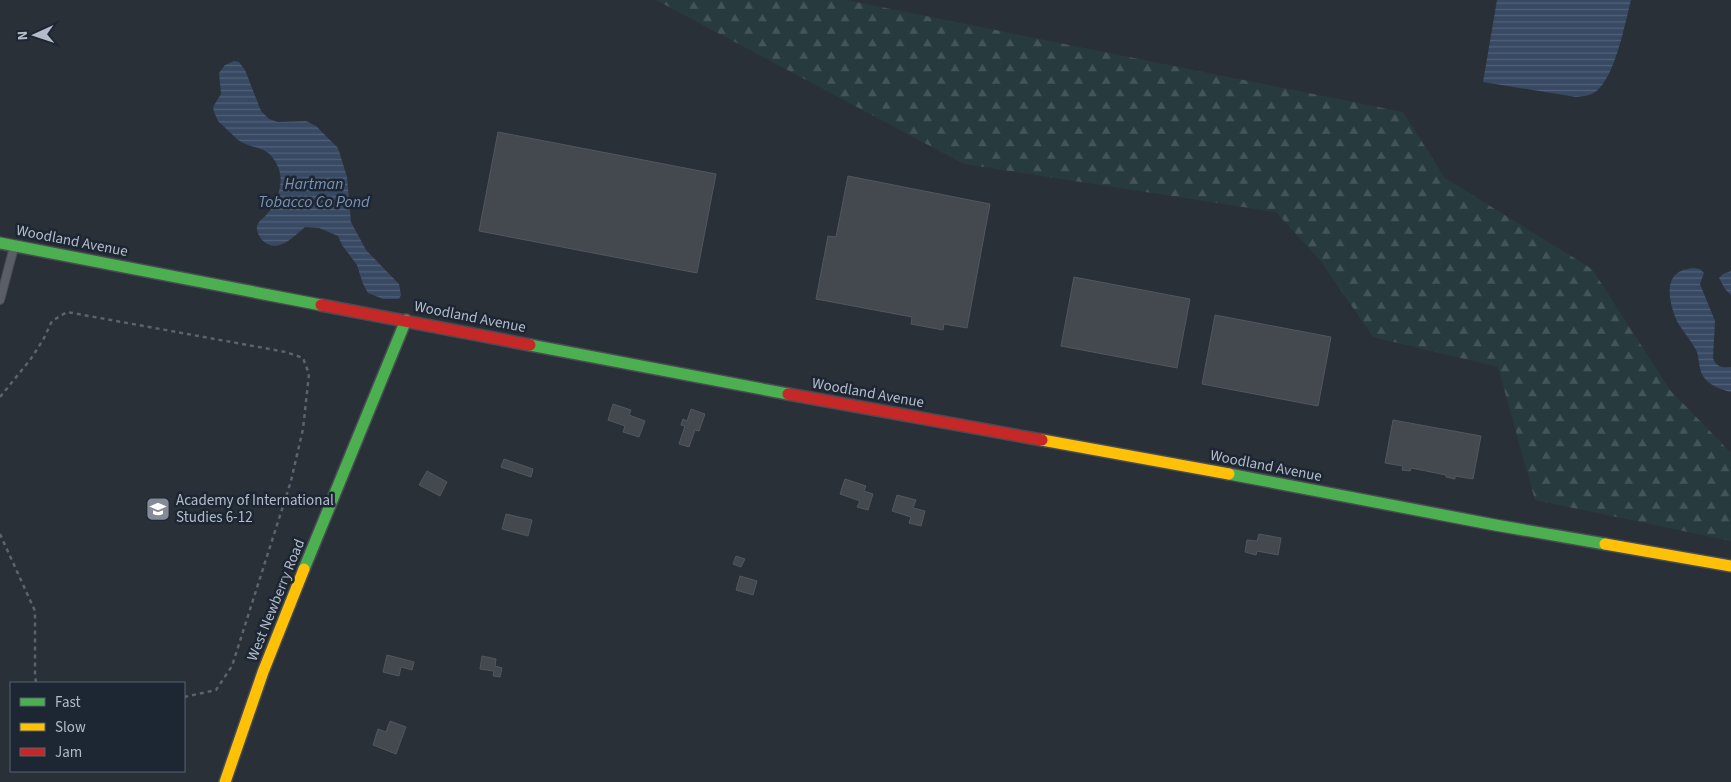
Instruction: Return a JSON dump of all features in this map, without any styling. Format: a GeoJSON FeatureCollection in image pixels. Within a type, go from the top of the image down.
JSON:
{"type":"FeatureCollection","features":[{"type":"Feature","properties":{"kind":"street","name":"Woodland Avenue"},"geometry":{"type":"LineString","coordinates":[[0,243],[766,390],[1172,463],[1495,526],[1731,566]]}},
{"type":"Feature","properties":{"kind":"street","name":"West Newberry Road"},"geometry":{"type":"LineString","coordinates":[[226,782],[277,635],[368,418],[406,320]]}},
{"type":"Feature","properties":{"kind":"lane"},"geometry":{"type":"LineString","coordinates":[[0,300],[14,246]]}},
{"type":"Feature","properties":{"kind":"path"},"geometry":{"type":"LineString","coordinates":[[0,397],[43,340],[52,320],[67,312],[286,352],[303,358],[309,374],[301,438],[291,481],[232,666],[216,690],[185,697]]}},
{"type":"Feature","properties":{"kind":"path"},"geometry":{"type":"LineString","coordinates":[[0,534],[35,611],[36,682]]}},
{"type":"Feature","properties":{"kind":"green space"},"geometry":{"type":"Polygon","coordinates":[[[656,0],[846,0],[1403,112],[1445,178],[1592,269],[1670,390],[1731,453],[1731,541],[1535,500],[1498,367],[1373,337],[1320,260],[1276,212],[964,164],[656,0]]]}},
{"type":"Feature","properties":{"kind":"water"},"geometry":{"type":"Polygon","coordinates":[[[1497,0],[1631,0],[1618,52],[1607,78],[1600,88],[1592,94],[1576,97],[1483,82],[1497,0]]]}},
{"type":"Feature","properties":{"kind":"water","name":"Hartman Tobacco Co Pond"},"geometry":{"type":"Polygon","coordinates":[[[234,61],[239,62],[245,70],[261,111],[269,119],[278,122],[306,121],[316,126],[338,148],[347,177],[351,222],[366,250],[399,284],[401,295],[399,299],[383,299],[368,293],[357,265],[342,245],[338,236],[319,228],[305,227],[285,243],[279,245],[274,246],[262,240],[257,232],[257,226],[271,209],[277,198],[281,179],[278,167],[270,155],[261,149],[238,140],[218,121],[214,112],[213,107],[221,94],[219,73],[225,65],[234,61]]]}},
{"type":"Feature","properties":{"kind":"water"},"geometry":{"type":"Polygon","coordinates":[[[1693,268],[1700,269],[1704,273],[1700,284],[1715,321],[1713,358],[1720,366],[1731,367],[1731,392],[1715,387],[1704,378],[1697,352],[1678,323],[1673,310],[1670,295],[1672,281],[1675,275],[1681,271],[1693,268]]]}},
{"type":"Feature","properties":{"kind":"water"},"geometry":{"type":"Polygon","coordinates":[[[1731,271],[1731,295],[1719,278],[1731,271]]]}},
{"type":"Feature","properties":{"kind":"building"},"geometry":{"type":"Polygon","coordinates":[[[498,132],[716,174],[697,273],[479,231],[498,132]]]}},
{"type":"Feature","properties":{"kind":"building"},"geometry":{"type":"Polygon","coordinates":[[[848,176],[990,204],[967,328],[944,324],[943,330],[911,324],[912,317],[816,299],[828,236],[836,237],[848,176]]]}},
{"type":"Feature","properties":{"kind":"building"},"geometry":{"type":"Polygon","coordinates":[[[1074,277],[1190,299],[1177,368],[1061,346],[1074,277]]]}},
{"type":"Feature","properties":{"kind":"building"},"geometry":{"type":"Polygon","coordinates":[[[1215,315],[1331,337],[1318,406],[1202,384],[1215,315]]]}},
{"type":"Feature","properties":{"kind":"building"},"geometry":{"type":"Polygon","coordinates":[[[613,404],[631,410],[629,415],[645,421],[639,437],[623,432],[625,426],[608,420],[613,404]]]}},
{"type":"Feature","properties":{"kind":"building"},"geometry":{"type":"Polygon","coordinates":[[[691,409],[705,414],[699,431],[695,430],[689,447],[679,444],[685,426],[681,425],[683,419],[687,421],[691,409]]]}},
{"type":"Feature","properties":{"kind":"building"},"geometry":{"type":"Polygon","coordinates":[[[1393,420],[1481,436],[1473,479],[1455,476],[1455,479],[1446,477],[1446,475],[1411,468],[1410,471],[1402,470],[1403,466],[1385,463],[1393,420]]]}},
{"type":"Feature","properties":{"kind":"building"},"geometry":{"type":"Polygon","coordinates":[[[504,459],[533,469],[531,477],[501,467],[504,459]]]}},
{"type":"Feature","properties":{"kind":"building"},"geometry":{"type":"Polygon","coordinates":[[[427,471],[447,482],[440,496],[419,485],[427,471]]]}},
{"type":"Feature","properties":{"kind":"building"},"geometry":{"type":"Polygon","coordinates":[[[845,479],[866,486],[864,491],[873,494],[868,510],[857,507],[860,501],[840,494],[845,479]]]}},
{"type":"Feature","properties":{"kind":"building"},"geometry":{"type":"Polygon","coordinates":[[[897,495],[916,500],[913,508],[925,511],[921,526],[909,523],[911,517],[892,511],[897,495]]]}},
{"type":"Feature","properties":{"kind":"building"},"geometry":{"type":"Polygon","coordinates":[[[506,514],[532,520],[528,536],[502,529],[506,514]]]}},
{"type":"Feature","properties":{"kind":"building"},"geometry":{"type":"Polygon","coordinates":[[[1259,534],[1281,538],[1278,555],[1257,551],[1256,555],[1245,552],[1247,540],[1257,541],[1259,534]]]}},
{"type":"Feature","properties":{"kind":"building"},"geometry":{"type":"Polygon","coordinates":[[[736,556],[745,559],[741,567],[733,564],[736,556]]]}},
{"type":"Feature","properties":{"kind":"building"},"geometry":{"type":"Polygon","coordinates":[[[740,576],[757,581],[753,595],[736,590],[740,576]]]}},
{"type":"Feature","properties":{"kind":"building"},"geometry":{"type":"Polygon","coordinates":[[[387,655],[414,662],[412,670],[401,667],[399,676],[383,672],[387,655]]]}},
{"type":"Feature","properties":{"kind":"building"},"geometry":{"type":"Polygon","coordinates":[[[482,656],[496,659],[495,666],[502,668],[500,677],[493,676],[494,671],[480,669],[482,656]]]}},
{"type":"Feature","properties":{"kind":"building"},"geometry":{"type":"Polygon","coordinates":[[[390,721],[406,727],[396,754],[373,745],[378,729],[386,732],[390,721]]]}},
{"type":"Feature","properties":{"kind":"traffic: fast"},"geometry":{"type":"LineString","coordinates":[[0,243],[321,305]]}},
{"type":"Feature","properties":{"kind":"traffic: fast"},"geometry":{"type":"LineString","coordinates":[[304,569],[406,320]]}},
{"type":"Feature","properties":{"kind":"traffic: fast"},"geometry":{"type":"LineString","coordinates":[[530,345],[788,394]]}},
{"type":"Feature","properties":{"kind":"traffic: fast"},"geometry":{"type":"LineString","coordinates":[[1229,474],[1605,544]]}},
{"type":"Feature","properties":{"kind":"traffic: slow"},"geometry":{"type":"LineString","coordinates":[[1042,440],[1229,474]]}},
{"type":"Feature","properties":{"kind":"traffic: slow"},"geometry":{"type":"LineString","coordinates":[[1605,544],[1731,566]]}},
{"type":"Feature","properties":{"kind":"traffic: slow"},"geometry":{"type":"LineString","coordinates":[[225,782],[263,672],[304,569]]}},
{"type":"Feature","properties":{"kind":"traffic: jam"},"geometry":{"type":"LineString","coordinates":[[321,305],[530,345]]}},
{"type":"Feature","properties":{"kind":"traffic: jam"},"geometry":{"type":"LineString","coordinates":[[788,394],[1042,440]]}},
{"type":"Feature","properties":{"kind":"place","name":"Academy of International Studies 6-12"},"geometry":{"type":"Point","coordinates":[158,509]}}]}
